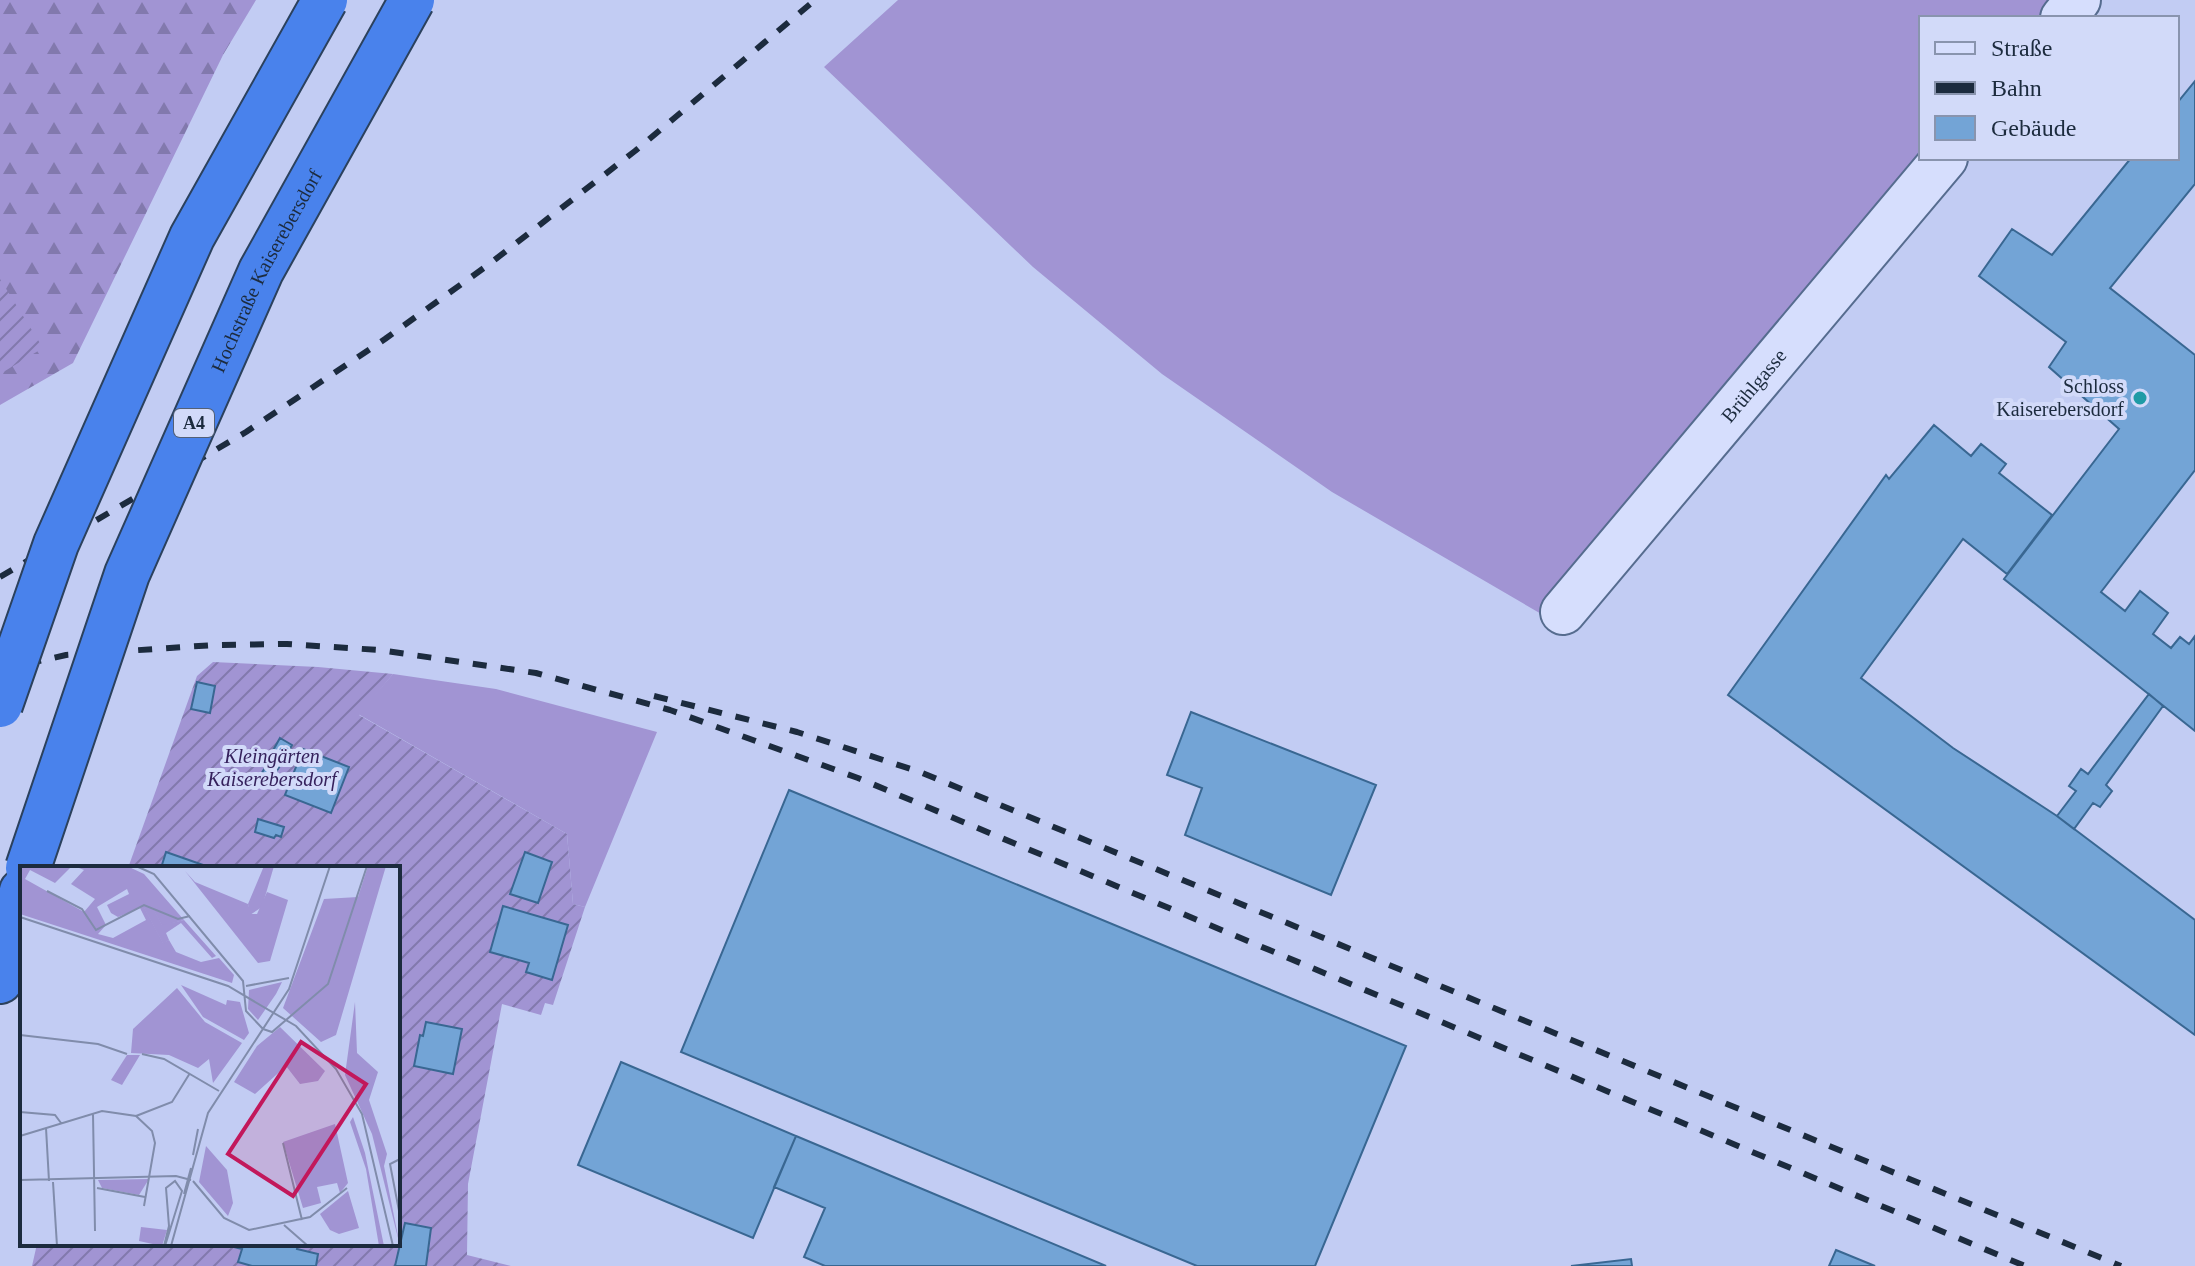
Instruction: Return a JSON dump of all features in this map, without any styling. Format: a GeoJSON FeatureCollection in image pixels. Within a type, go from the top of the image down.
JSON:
{"type":"FeatureCollection","features":[{"type":"Feature","properties":{"kind":"highway"},"geometry":{"type":"LineString","coordinates":[[0,705],[56,544],[192,237],[325,0]]}},
{"type":"Feature","properties":{"kind":"highway","name":"Hochstraße Kaiserebersdorf"},"geometry":{"type":"LineString","coordinates":[[29,866],[127,574],[229,343],[261,271],[412,0]]}},
{"type":"Feature","properties":{"kind":"highway"},"geometry":{"type":"LineString","coordinates":[[0,981],[20,899]]}},
{"type":"Feature","properties":{"kind":"street"},"geometry":{"type":"LineString","coordinates":[[2065,16],[2078,0]]}},
{"type":"Feature","properties":{"kind":"street","name":"Brühlgasse"},"geometry":{"type":"LineString","coordinates":[[1563,612],[1943,160]]}},
{"type":"Feature","properties":{"kind":"green space"},"geometry":{"type":"Polygon","coordinates":[[[0,0],[256,0],[223,55],[73,363],[0,405],[0,0]]]}},
{"type":"Feature","properties":{"kind":"green space"},"geometry":{"type":"Polygon","coordinates":[[[898,0],[2058,0],[2045,16],[1919,16],[1919,160],[1543,615],[1332,492],[1162,374],[1033,267],[824,67],[898,0]]]}},
{"type":"Feature","properties":{"kind":"green space"},"geometry":{"type":"Polygon","coordinates":[[[0,279],[43,348],[0,374],[0,279]]]}},
{"type":"Feature","properties":{"kind":"green space","name":"Kleingärten Kaiserebersdorf"},"geometry":{"type":"Polygon","coordinates":[[[213,662],[393,674],[359,715],[567,834],[573,904],[585,907],[553,1005],[545,1003],[541,1015],[502,1004],[468,1184],[467,1255],[511,1266],[32,1266],[37,1246],[400,1246],[400,866],[129,866],[197,676],[213,662]]]}},
{"type":"Feature","properties":{"kind":"green space"},"geometry":{"type":"Polygon","coordinates":[[[393,674],[496,689],[657,732],[585,907],[573,904],[567,834],[358,714],[393,674]]]}},
{"type":"Feature","properties":{"kind":"building","name":"Schloss Kaiserebersdorf"},"geometry":{"type":"Polygon","coordinates":[[[2195,81],[2195,184],[2110,288],[2195,355],[2195,470],[2101,592],[2125,611],[2140,591],[2168,613],[2153,634],[2171,648],[2180,637],[2189,644],[2195,636],[2195,731],[2004,579],[2119,429],[2049,367],[2066,342],[1979,276],[2012,229],[2052,255],[2129,160],[2179,160],[2179,101],[2195,81]]]}},
{"type":"Feature","properties":{"kind":"building"},"geometry":{"type":"Polygon","coordinates":[[[1934,425],[1971,456],[1981,444],[2006,464],[1999,473],[2052,515],[2007,574],[1963,539],[1861,678],[1953,748],[2057,816],[2195,920],[2195,1035],[1728,695],[1886,475],[1889,479],[1934,425]]]}},
{"type":"Feature","properties":{"kind":"building"},"geometry":{"type":"Polygon","coordinates":[[[197,682],[215,686],[210,713],[191,709],[197,682]]]}},
{"type":"Feature","properties":{"kind":"building"},"geometry":{"type":"Polygon","coordinates":[[[2149,694],[2163,706],[2106,785],[2112,791],[2100,807],[2093,803],[2074,829],[2057,816],[2076,791],[2069,786],[2081,769],[2088,774],[2149,694]]]}},
{"type":"Feature","properties":{"kind":"building"},"geometry":{"type":"Polygon","coordinates":[[[1191,712],[1376,785],[1331,895],[1185,835],[1202,788],[1167,775],[1191,712]]]}},
{"type":"Feature","properties":{"kind":"building"},"geometry":{"type":"Polygon","coordinates":[[[280,738],[292,745],[283,761],[271,754],[280,738]]]}},
{"type":"Feature","properties":{"kind":"building"},"geometry":{"type":"Polygon","coordinates":[[[303,749],[349,767],[331,813],[285,795],[303,749]]]}},
{"type":"Feature","properties":{"kind":"building"},"geometry":{"type":"Polygon","coordinates":[[[273,755],[283,761],[268,785],[258,779],[273,755]]]}},
{"type":"Feature","properties":{"kind":"building"},"geometry":{"type":"Polygon","coordinates":[[[789,790],[1406,1046],[1315,1266],[1197,1266],[681,1052],[789,790]]]}},
{"type":"Feature","properties":{"kind":"building"},"geometry":{"type":"Polygon","coordinates":[[[258,819],[284,827],[281,837],[255,832],[258,819]]]}},
{"type":"Feature","properties":{"kind":"building"},"geometry":{"type":"Polygon","coordinates":[[[166,852],[206,866],[162,866],[166,852]]]}},
{"type":"Feature","properties":{"kind":"building"},"geometry":{"type":"Polygon","coordinates":[[[525,852],[552,862],[538,903],[510,894],[525,852]]]}},
{"type":"Feature","properties":{"kind":"building"},"geometry":{"type":"Polygon","coordinates":[[[503,906],[568,925],[552,980],[526,972],[529,963],[490,952],[503,906]]]}},
{"type":"Feature","properties":{"kind":"building"},"geometry":{"type":"Polygon","coordinates":[[[426,1022],[462,1029],[453,1074],[414,1066],[426,1022]]]}},
{"type":"Feature","properties":{"kind":"building"},"geometry":{"type":"Polygon","coordinates":[[[621,1062],[796,1136],[753,1238],[578,1165],[621,1062]]]}},
{"type":"Feature","properties":{"kind":"building"},"geometry":{"type":"Polygon","coordinates":[[[796,1136],[1106,1266],[825,1266],[804,1257],[825,1208],[774,1187],[796,1136]]]}},
{"type":"Feature","properties":{"kind":"building"},"geometry":{"type":"Polygon","coordinates":[[[405,1223],[431,1228],[426,1266],[395,1266],[405,1223]]]}},
{"type":"Feature","properties":{"kind":"building"},"geometry":{"type":"Polygon","coordinates":[[[298,1246],[297,1249],[318,1254],[316,1266],[252,1266],[238,1262],[242,1249],[234,1247],[298,1246]]]}},
{"type":"Feature","properties":{"kind":"building"},"geometry":{"type":"Polygon","coordinates":[[[1836,1250],[1875,1266],[1829,1266],[1836,1250]]]}},
{"type":"Feature","properties":{"kind":"building"},"geometry":{"type":"Polygon","coordinates":[[[1631,1259],[1632,1266],[1571,1266],[1631,1259]]]}},
{"type":"Feature","properties":{"kind":"railway"},"geometry":{"type":"LineString","coordinates":[[0,577],[246,432],[385,339],[488,265],[635,151],[815,0]]}},
{"type":"Feature","properties":{"kind":"railway"},"geometry":{"type":"LineString","coordinates":[[0,670],[66,655],[214,645],[287,644],[379,650],[536,673],[670,710],[858,778],[2025,1266]]}},
{"type":"Feature","properties":{"kind":"railway"},"geometry":{"type":"LineString","coordinates":[[654,696],[797,732],[920,772],[2121,1266]]}},
{"type":"Feature","properties":{"kind":"place","name":"Schloss Kaiserebersdorf"},"geometry":{"type":"Point","coordinates":[2140,398]}}]}
